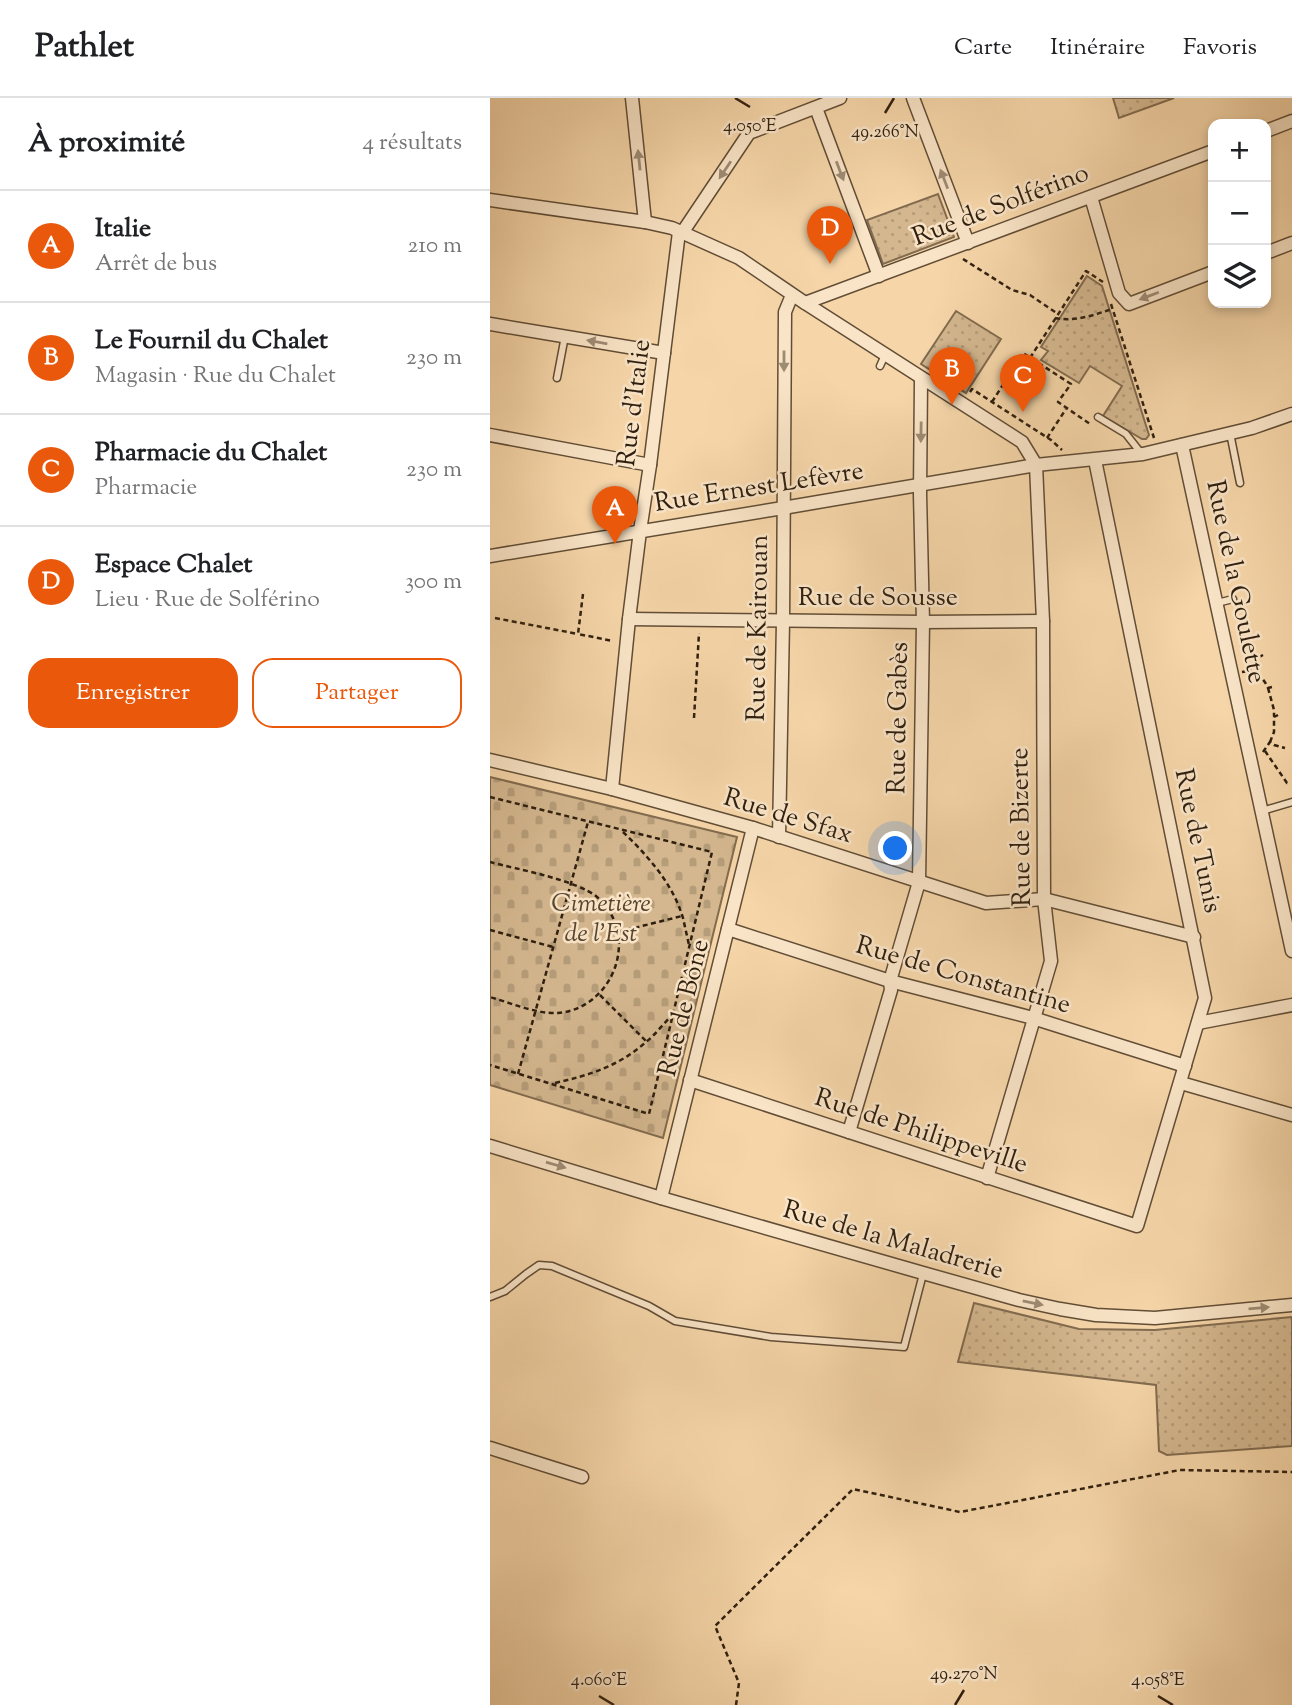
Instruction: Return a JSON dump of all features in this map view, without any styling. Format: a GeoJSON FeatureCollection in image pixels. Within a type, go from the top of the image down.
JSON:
{"type":"FeatureCollection","features":[{"type":"Feature","properties":{"kind":"street"},"geometry":{"type":"LineString","coordinates":[[632,98],[645,222]]}},
{"type":"Feature","properties":{"kind":"street"},"geometry":{"type":"LineString","coordinates":[[681,232],[749,133],[840,98]]}},
{"type":"Feature","properties":{"kind":"street"},"geometry":{"type":"LineString","coordinates":[[913,98],[968,243]]}},
{"type":"Feature","properties":{"kind":"street"},"geometry":{"type":"LineString","coordinates":[[816,107],[879,276]]}},
{"type":"Feature","properties":{"kind":"street"},"geometry":{"type":"LineString","coordinates":[[1271,129],[1292,121]]}},
{"type":"Feature","properties":{"kind":"street","name":"Rue de Solférino"},"geometry":{"type":"LineString","coordinates":[[805,303],[1208,153]]}},
{"type":"Feature","properties":{"kind":"street"},"geometry":{"type":"LineString","coordinates":[[1091,197],[1114,297],[1129,304],[1208,274]]}},
{"type":"Feature","properties":{"kind":"street"},"geometry":{"type":"LineString","coordinates":[[490,200],[672,228],[739,258],[882,360],[921,379],[1022,442],[1036,465]]}},
{"type":"Feature","properties":{"kind":"street","name":"Rue d'Italie"},"geometry":{"type":"LineString","coordinates":[[612,789],[629,619],[681,232]]}},
{"type":"Feature","properties":{"kind":"street"},"geometry":{"type":"LineString","coordinates":[[1271,251],[1292,243]]}},
{"type":"Feature","properties":{"kind":"street","name":"Rue de Kairouan"},"geometry":{"type":"LineString","coordinates":[[779,837],[785,312],[792,295]]}},
{"type":"Feature","properties":{"kind":"street"},"geometry":{"type":"LineString","coordinates":[[490,324],[664,353]]}},
{"type":"Feature","properties":{"kind":"street","name":"Rue de Gabès"},"geometry":{"type":"LineString","coordinates":[[849,1132],[891,990],[890,981],[919,882],[923,622],[921,379]]}},
{"type":"Feature","properties":{"kind":"street","name":"Rue Ernest Lefèvre"},"geometry":{"type":"LineString","coordinates":[[490,555],[1036,465],[1143,454],[1291,418]]}},
{"type":"Feature","properties":{"kind":"street"},"geometry":{"type":"LineString","coordinates":[[490,435],[650,465]]}},
{"type":"Feature","properties":{"kind":"street","name":"Rue de la Goulette"},"geometry":{"type":"LineString","coordinates":[[1182,444],[1292,951]]}},
{"type":"Feature","properties":{"kind":"street","name":"Rue de Tunis"},"geometry":{"type":"LineString","coordinates":[[1095,460],[1205,998],[1137,1226]]}},
{"type":"Feature","properties":{"kind":"street","name":"Rue de Bizerte"},"geometry":{"type":"LineString","coordinates":[[987,1178],[1051,961],[1044,899],[1043,621],[1036,465]]}},
{"type":"Feature","properties":{"kind":"street","name":"Rue de Sousse"},"geometry":{"type":"LineString","coordinates":[[629,619],[1043,621]]}},
{"type":"Feature","properties":{"kind":"street","name":"Rue de Sfax"},"geometry":{"type":"LineString","coordinates":[[490,760],[612,789],[754,828],[986,903],[1044,899],[1194,937]]}},
{"type":"Feature","properties":{"kind":"street","name":"Rue de Bône"},"geometry":{"type":"LineString","coordinates":[[661,1198],[754,828]]}},
{"type":"Feature","properties":{"kind":"street","name":"Rue de Constantine"},"geometry":{"type":"LineString","coordinates":[[728,929],[890,981],[1033,1018],[1185,1066]]}},
{"type":"Feature","properties":{"kind":"street"},"geometry":{"type":"LineString","coordinates":[[1198,1023],[1292,1005]]}},
{"type":"Feature","properties":{"kind":"street","name":"Rue de Philippeville"},"geometry":{"type":"LineString","coordinates":[[690,1080],[1137,1226]]}},
{"type":"Feature","properties":{"kind":"street"},"geometry":{"type":"LineString","coordinates":[[1181,1083],[1292,1115]]}},
{"type":"Feature","properties":{"kind":"street","name":"Rue de la Maladrerie"},"geometry":{"type":"LineString","coordinates":[[490,1146],[1018,1300],[1096,1315],[1155,1318],[1292,1306]]}},
{"type":"Feature","properties":{"kind":"street"},"geometry":{"type":"LineString","coordinates":[[490,1448],[582,1477]]}},
{"type":"Feature","properties":{"kind":"lane"},"geometry":{"type":"LineString","coordinates":[[557,378],[565,336]]}},
{"type":"Feature","properties":{"kind":"lane"},"geometry":{"type":"LineString","coordinates":[[1098,417],[1126,435],[1143,454]]}},
{"type":"Feature","properties":{"kind":"lane"},"geometry":{"type":"LineString","coordinates":[[1230,433],[1240,484]]}},
{"type":"Feature","properties":{"kind":"lane"},"geometry":{"type":"LineString","coordinates":[[1217,603],[1233,599]]}},
{"type":"Feature","properties":{"kind":"lane"},"geometry":{"type":"LineString","coordinates":[[1262,811],[1292,802]]}},
{"type":"Feature","properties":{"kind":"lane"},"geometry":{"type":"LineString","coordinates":[[490,1297],[505,1291],[539,1265],[552,1266],[649,1306],[675,1321],[771,1337],[904,1347],[923,1273]]}},
{"type":"Feature","properties":{"kind":"path"},"geometry":{"type":"LineString","coordinates":[[954,248],[961,258],[1012,290],[1030,295],[1058,314]]}},
{"type":"Feature","properties":{"kind":"path"},"geometry":{"type":"LineString","coordinates":[[1030,358],[1086,271],[1114,297],[1112,309],[1159,450]]}},
{"type":"Feature","properties":{"kind":"path"},"geometry":{"type":"LineString","coordinates":[[1055,318],[1082,318],[1112,309]]}},
{"type":"Feature","properties":{"kind":"path"},"geometry":{"type":"LineString","coordinates":[[992,402],[1023,353],[1070,384],[1058,402],[1097,428]]}},
{"type":"Feature","properties":{"kind":"path"},"geometry":{"type":"LineString","coordinates":[[962,404],[972,389],[1047,438],[1075,462]]}},
{"type":"Feature","properties":{"kind":"path"},"geometry":{"type":"LineString","coordinates":[[1047,438],[1067,408]]}},
{"type":"Feature","properties":{"kind":"path"},"geometry":{"type":"LineString","coordinates":[[578,634],[583,594]]}},
{"type":"Feature","properties":{"kind":"path"},"geometry":{"type":"LineString","coordinates":[[495,618],[627,644]]}},
{"type":"Feature","properties":{"kind":"path"},"geometry":{"type":"LineString","coordinates":[[694,718],[699,619]]}},
{"type":"Feature","properties":{"kind":"path"},"geometry":{"type":"LineString","coordinates":[[1249,671],[1257,658],[1263,655]]}},
{"type":"Feature","properties":{"kind":"path"},"geometry":{"type":"LineString","coordinates":[[1232,675],[1249,671],[1258,674],[1270,687],[1276,716],[1274,732],[1265,751],[1250,757]]}},
{"type":"Feature","properties":{"kind":"path"},"geometry":{"type":"LineString","coordinates":[[1270,742],[1285,748]]}},
{"type":"Feature","properties":{"kind":"path"},"geometry":{"type":"LineString","coordinates":[[1265,751],[1287,783],[1290,783]]}},
{"type":"Feature","properties":{"kind":"path"},"geometry":{"type":"LineString","coordinates":[[490,797],[712,852],[649,1114],[490,1065]]}},
{"type":"Feature","properties":{"kind":"path"},"geometry":{"type":"LineString","coordinates":[[518,1074],[588,822]]}},
{"type":"Feature","properties":{"kind":"path"},"geometry":{"type":"LineString","coordinates":[[621,830],[647,856],[668,887],[682,916],[689,948]]}},
{"type":"Feature","properties":{"kind":"path"},"geometry":{"type":"LineString","coordinates":[[490,862],[571,884],[596,896],[609,912],[618,932],[619,948],[617,965],[610,981],[599,994],[580,1007],[556,1013],[490,997]]}},
{"type":"Feature","properties":{"kind":"path"},"geometry":{"type":"LineString","coordinates":[[618,932],[682,916]]}},
{"type":"Feature","properties":{"kind":"path"},"geometry":{"type":"LineString","coordinates":[[490,930],[553,947]]}},
{"type":"Feature","properties":{"kind":"path"},"geometry":{"type":"LineString","coordinates":[[599,994],[647,1042]]}},
{"type":"Feature","properties":{"kind":"path"},"geometry":{"type":"LineString","coordinates":[[552,1084],[614,1065],[647,1042],[673,1014]]}},
{"type":"Feature","properties":{"kind":"path"},"geometry":{"type":"LineString","coordinates":[[736,1705],[739,1683],[715,1626],[853,1489],[960,1512],[1180,1470],[1292,1472]]}},
{"type":"Feature","properties":{"kind":"green space"},"geometry":{"type":"Polygon","coordinates":[[[1113,98],[1174,98],[1119,118],[1113,98]]]}},
{"type":"Feature","properties":{"kind":"green space"},"geometry":{"type":"Polygon","coordinates":[[[938,194],[954,237],[883,264],[867,220],[938,194]]]}},
{"type":"Feature","properties":{"kind":"green space"},"geometry":{"type":"Polygon","coordinates":[[[1087,276],[1102,286],[1149,435],[1146,439],[1103,416],[1122,386],[1090,366],[1079,383],[1041,360],[1048,351],[1041,347],[1087,276]]]}},
{"type":"Feature","properties":{"kind":"green space"},"geometry":{"type":"Polygon","coordinates":[[[956,311],[1001,339],[966,393],[921,364],[956,311]]]}},
{"type":"Feature","properties":{"kind":"green space","name":"Cimetière de l'Est"},"geometry":{"type":"Polygon","coordinates":[[[490,777],[737,837],[663,1138],[490,1085],[490,777]]]}},
{"type":"Feature","properties":{"kind":"green space"},"geometry":{"type":"Polygon","coordinates":[[[974,1303],[1079,1329],[1155,1330],[1292,1317],[1292,1446],[1167,1455],[1159,1451],[1156,1385],[958,1362],[974,1303]]]}},
{"type":"Feature","properties":{"kind":"place","name":"Espace Chalet"},"geometry":{"type":"Point","coordinates":[830,264]}},
{"type":"Feature","properties":{"kind":"place","name":"Le Fournil du Chalet"},"geometry":{"type":"Point","coordinates":[952,405]}},
{"type":"Feature","properties":{"kind":"place","name":"Pharmacie du Chalet"},"geometry":{"type":"Point","coordinates":[1023,412]}},
{"type":"Feature","properties":{"kind":"place","name":"Italie"},"geometry":{"type":"Point","coordinates":[615,544]}}]}
